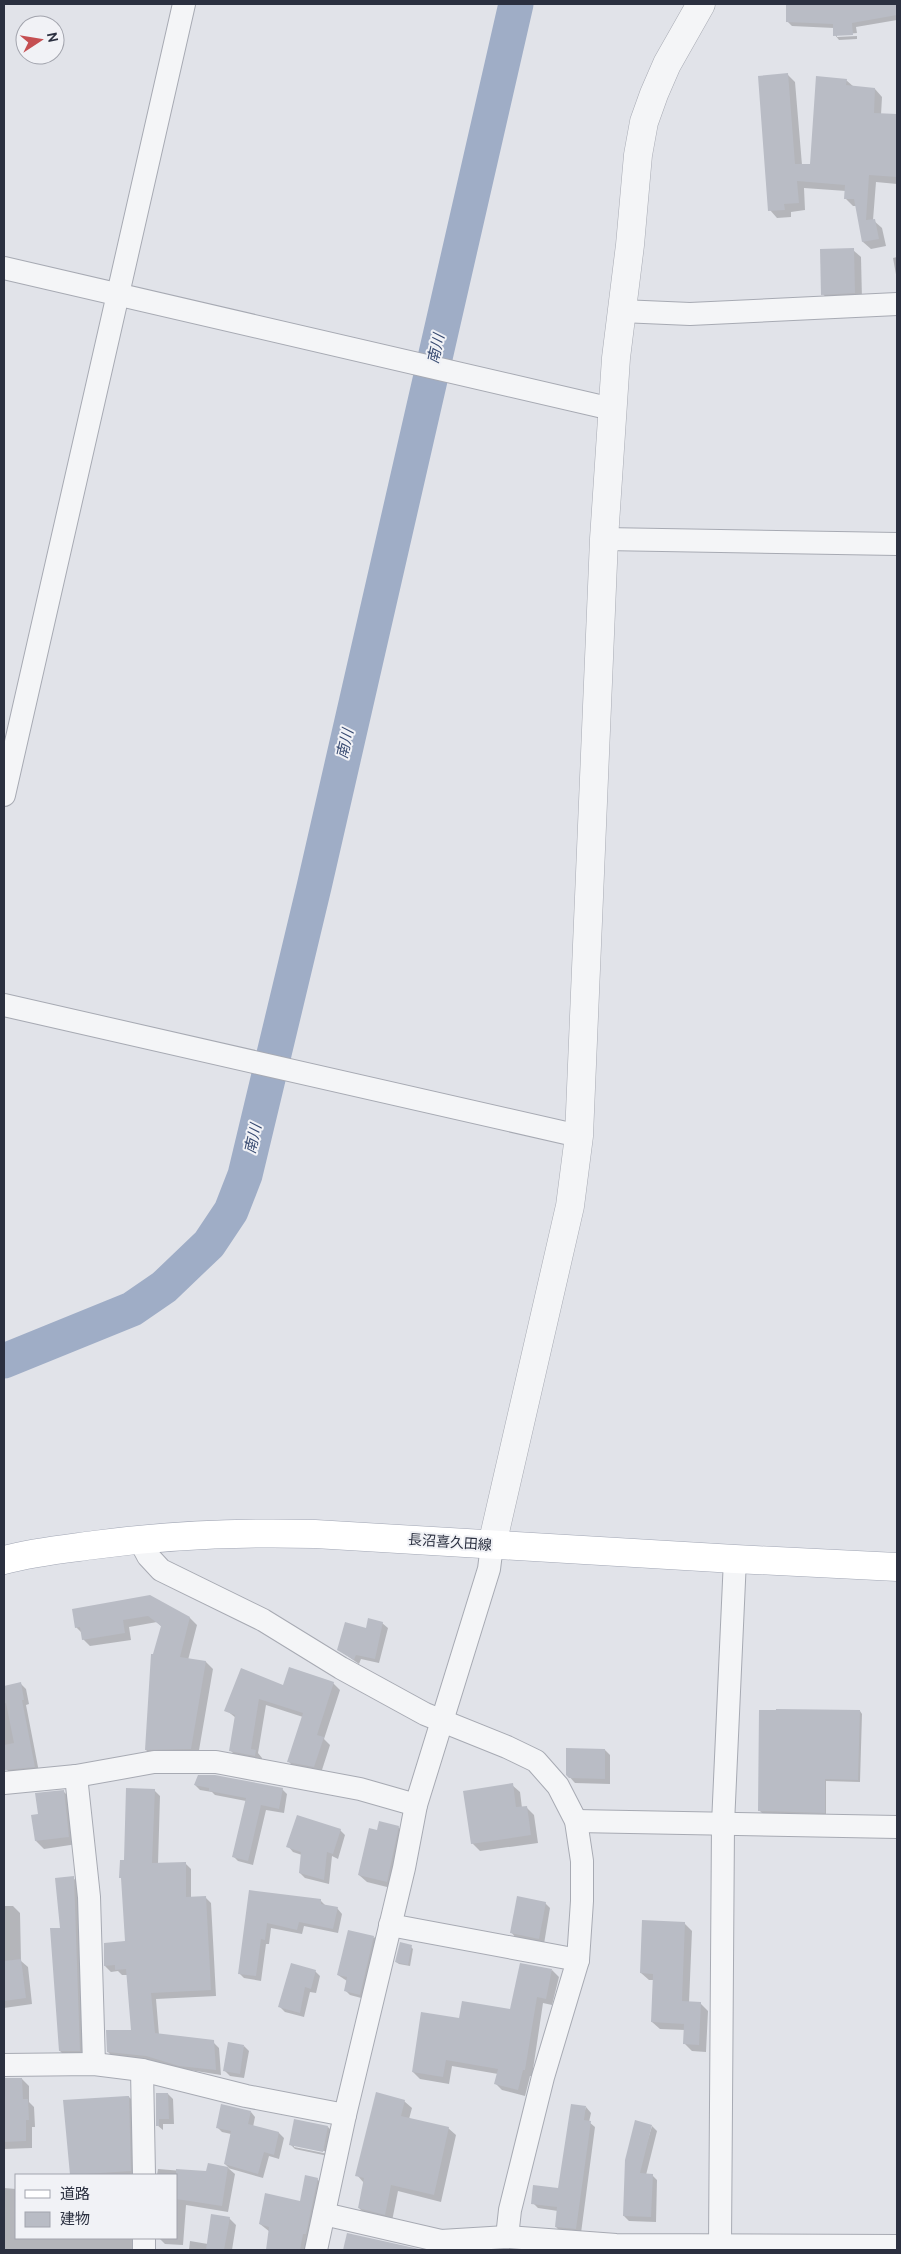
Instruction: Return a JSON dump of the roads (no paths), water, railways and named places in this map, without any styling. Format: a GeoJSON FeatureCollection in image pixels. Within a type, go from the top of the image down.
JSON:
{"type":"FeatureCollection","features":[{"type":"Feature","properties":{"kind":"main road","name":"長沼喜久田線"},"geometry":{"type":"LineString","coordinates":[[4,1560],[26,1554],[139,1539],[250,1532],[315,1534],[897,1567]]}},
{"type":"Feature","properties":{"kind":"street"},"geometry":{"type":"LineString","coordinates":[[4,794],[184,4]]}},
{"type":"Feature","properties":{"kind":"street"},"geometry":{"type":"LineString","coordinates":[[316,2250],[345,2115],[404,1868],[416,1805],[489,1569],[492,1545],[570,1206],[579,1136],[604,539],[612,409],[638,155],[644,122],[667,64],[701,4]]}},
{"type":"Feature","properties":{"kind":"street"},"geometry":{"type":"LineString","coordinates":[[4,268],[612,409]]}},
{"type":"Feature","properties":{"kind":"street"},"geometry":{"type":"LineString","coordinates":[[621,311],[690,314],[897,304]]}},
{"type":"Feature","properties":{"kind":"street"},"geometry":{"type":"LineString","coordinates":[[604,539],[897,544]]}},
{"type":"Feature","properties":{"kind":"street"},"geometry":{"type":"LineString","coordinates":[[4,1005],[579,1136]]}},
{"type":"Feature","properties":{"kind":"street"},"geometry":{"type":"LineString","coordinates":[[139,1539],[148,1556],[161,1570],[263,1620],[341,1668],[443,1722],[508,1747],[536,1761],[558,1786],[576,1821],[582,1861],[582,1901],[578,1960],[543,2077],[510,2210],[507,2237]]}},
{"type":"Feature","properties":{"kind":"street"},"geometry":{"type":"LineString","coordinates":[[731,2246],[722,1824],[735,1559]]}},
{"type":"Feature","properties":{"kind":"street"},"geometry":{"type":"LineString","coordinates":[[4,1783],[76,1776],[154,1762],[216,1762],[360,1789],[416,1805]]}},
{"type":"Feature","properties":{"kind":"street"},"geometry":{"type":"LineString","coordinates":[[76,1776],[89,1897],[94,2064]]}},
{"type":"Feature","properties":{"kind":"street"},"geometry":{"type":"LineString","coordinates":[[576,1821],[897,1827]]}},
{"type":"Feature","properties":{"kind":"street"},"geometry":{"type":"LineString","coordinates":[[390,1925],[578,1960]]}},
{"type":"Feature","properties":{"kind":"street"},"geometry":{"type":"LineString","coordinates":[[4,2065],[94,2064],[142,2070],[246,2096],[345,2115]]}},
{"type":"Feature","properties":{"kind":"street"},"geometry":{"type":"LineString","coordinates":[[142,2070],[144,2174]]}},
{"type":"Feature","properties":{"kind":"street"},"geometry":{"type":"LineString","coordinates":[[324,2214],[441,2241],[507,2237],[616,2248],[897,2246]]}},
{"type":"Feature","properties":{"kind":"waterway","name":"南川"},"geometry":{"type":"LineString","coordinates":[[4,1361],[132,1309],[164,1287],[209,1244],[231,1211],[245,1175],[314,887],[516,4]]}}]}
